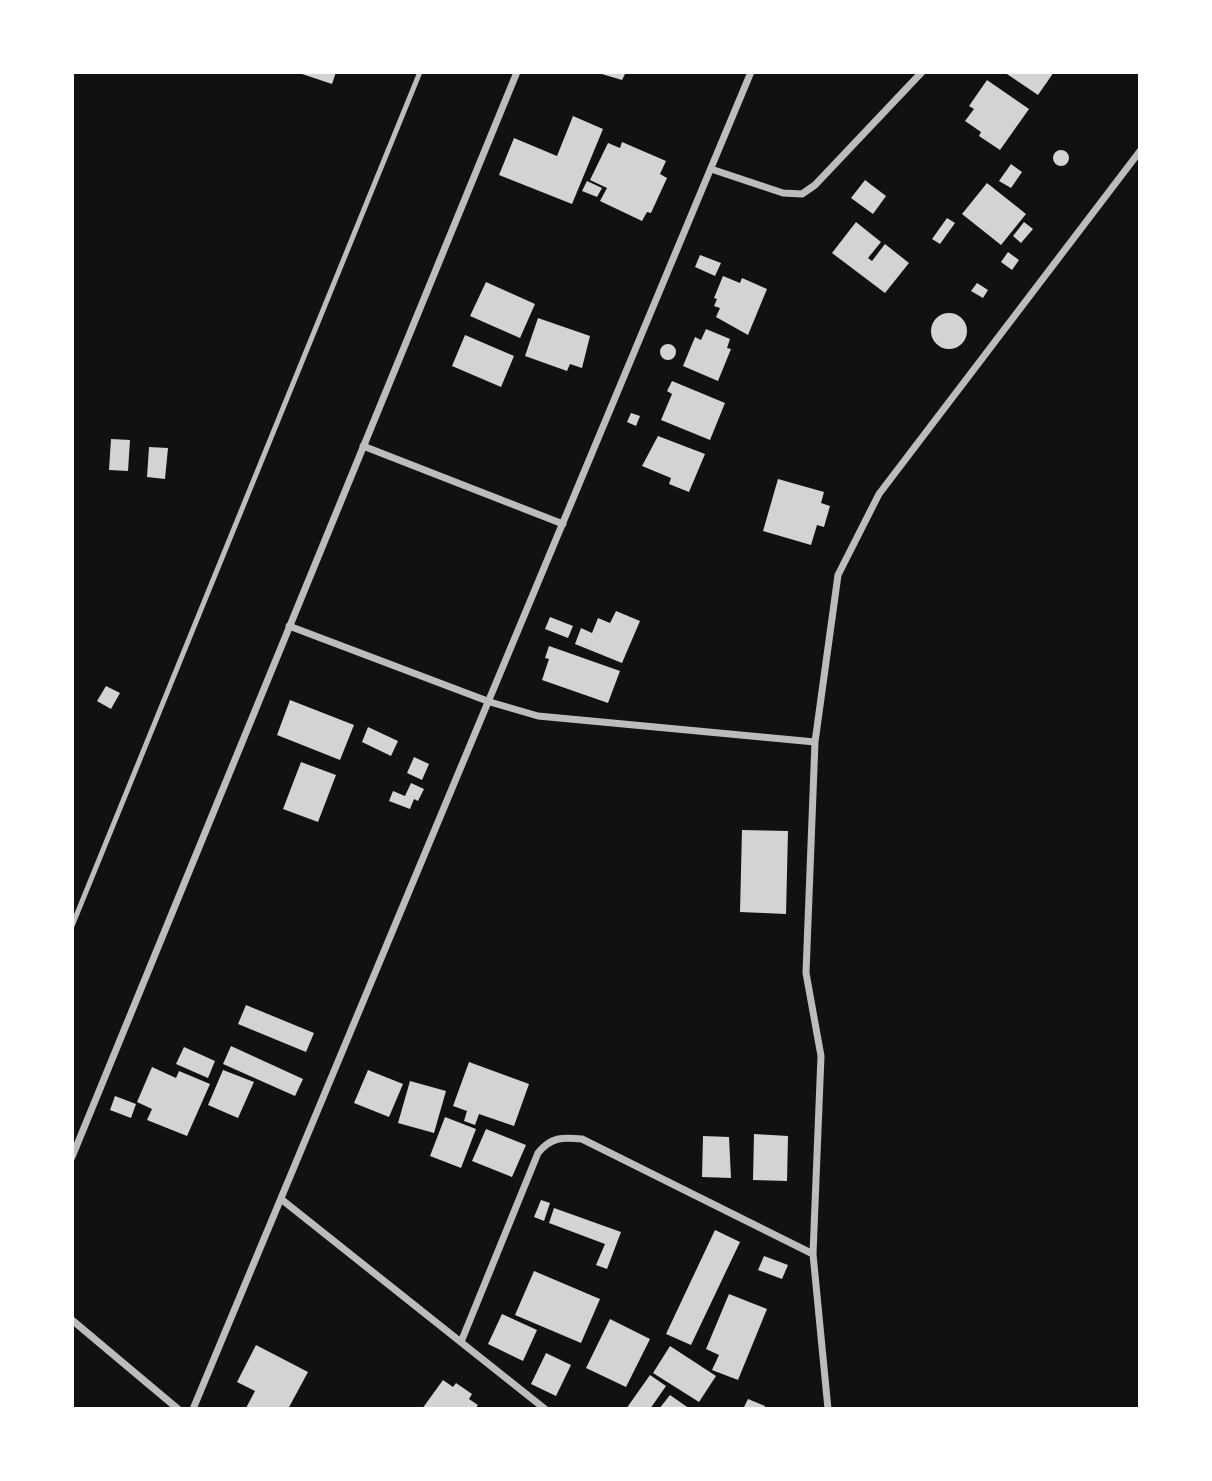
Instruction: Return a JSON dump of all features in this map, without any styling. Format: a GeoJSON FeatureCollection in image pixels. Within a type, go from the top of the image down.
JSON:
{"type":"FeatureCollection","features":[{"type":"Feature","properties":{"kind":"street"},"geometry":{"type":"LineString","coordinates":[[72,1157],[517,72]]}},
{"type":"Feature","properties":{"kind":"street"},"geometry":{"type":"LineString","coordinates":[[193,1409],[751,72]]}},
{"type":"Feature","properties":{"kind":"street"},"geometry":{"type":"LineString","coordinates":[[711,169],[783,193],[802,194],[816,185],[922,72]]}},
{"type":"Feature","properties":{"kind":"street"},"geometry":{"type":"LineString","coordinates":[[828,1409],[813,1254],[821,1056],[806,974],[815,742],[838,575],[879,494],[1140,151]]}},
{"type":"Feature","properties":{"kind":"street"},"geometry":{"type":"LineString","coordinates":[[363,446],[563,524]]}},
{"type":"Feature","properties":{"kind":"street"},"geometry":{"type":"LineString","coordinates":[[289,625],[489,702],[538,716],[815,742]]}},
{"type":"Feature","properties":{"kind":"street"},"geometry":{"type":"LineString","coordinates":[[461,1342],[538,1153],[547,1142],[560,1137],[582,1139],[813,1254]]}},
{"type":"Feature","properties":{"kind":"street"},"geometry":{"type":"LineString","coordinates":[[281,1199],[545,1409]]}},
{"type":"Feature","properties":{"kind":"street"},"geometry":{"type":"LineString","coordinates":[[72,1320],[178,1409]]}},
{"type":"Feature","properties":{"kind":"lane"},"geometry":{"type":"LineString","coordinates":[[72,926],[420,72]]}},
{"type":"Feature","properties":{"kind":"building"},"geometry":{"type":"Polygon","coordinates":[[[296,72],[336,72],[332,84],[296,72]]]}},
{"type":"Feature","properties":{"kind":"building"},"geometry":{"type":"Polygon","coordinates":[[[595,72],[626,72],[622,80],[595,72]]]}},
{"type":"Feature","properties":{"kind":"building"},"geometry":{"type":"Polygon","coordinates":[[[1004,72],[1054,72],[1038,95],[1004,72]]]}},
{"type":"Feature","properties":{"kind":"building"},"geometry":{"type":"Polygon","coordinates":[[[987,80],[1029,109],[1000,150],[979,136],[981,132],[965,121],[974,109],[969,106],[987,80]]]}},
{"type":"Feature","properties":{"kind":"building"},"geometry":{"type":"Polygon","coordinates":[[[573,116],[603,129],[572,204],[499,175],[514,138],[557,156],[573,116]]]}},
{"type":"Feature","properties":{"kind":"building"},"geometry":{"type":"Polygon","coordinates":[[[622,142],[666,161],[660,174],[667,178],[651,213],[647,212],[642,221],[600,201],[607,188],[590,180],[608,143],[620,148],[622,142]]]}},
{"type":"Feature","properties":{"kind":"building"},"geometry":{"type":"Polygon","coordinates":[[[1061,150],[1067,152],[1067,164],[1061,166],[1055,164],[1053,158],[1055,152],[1061,150]]]}},
{"type":"Feature","properties":{"kind":"building"},"geometry":{"type":"Polygon","coordinates":[[[1011,164],[1022,172],[1011,188],[999,181],[1011,164]]]}},
{"type":"Feature","properties":{"kind":"building"},"geometry":{"type":"Polygon","coordinates":[[[865,180],[886,196],[873,214],[851,198],[865,180]]]}},
{"type":"Feature","properties":{"kind":"building"},"geometry":{"type":"Polygon","coordinates":[[[587,181],[602,188],[597,197],[582,191],[587,181]]]}},
{"type":"Feature","properties":{"kind":"building"},"geometry":{"type":"Polygon","coordinates":[[[987,183],[1026,214],[1001,245],[962,214],[987,183]]]}},
{"type":"Feature","properties":{"kind":"building"},"geometry":{"type":"Polygon","coordinates":[[[947,218],[955,223],[940,244],[932,239],[947,218]]]}},
{"type":"Feature","properties":{"kind":"building"},"geometry":{"type":"Polygon","coordinates":[[[856,222],[881,242],[868,258],[872,261],[885,244],[909,263],[885,293],[832,253],[856,222]]]}},
{"type":"Feature","properties":{"kind":"building"},"geometry":{"type":"Polygon","coordinates":[[[1024,222],[1033,229],[1021,243],[1013,236],[1024,222]]]}},
{"type":"Feature","properties":{"kind":"building"},"geometry":{"type":"Polygon","coordinates":[[[1008,252],[1019,260],[1012,270],[1001,262],[1008,252]]]}},
{"type":"Feature","properties":{"kind":"building"},"geometry":{"type":"Polygon","coordinates":[[[700,255],[721,263],[715,276],[695,267],[700,255]]]}},
{"type":"Feature","properties":{"kind":"building"},"geometry":{"type":"Polygon","coordinates":[[[723,276],[740,283],[742,278],[767,289],[748,335],[716,317],[720,308],[714,306],[717,299],[714,298],[723,276]]]}},
{"type":"Feature","properties":{"kind":"building"},"geometry":{"type":"Polygon","coordinates":[[[486,282],[535,304],[520,338],[470,316],[486,282]]]}},
{"type":"Feature","properties":{"kind":"building"},"geometry":{"type":"Polygon","coordinates":[[[977,283],[988,290],[983,298],[971,291],[977,283]]]}},
{"type":"Feature","properties":{"kind":"building"},"geometry":{"type":"Polygon","coordinates":[[[949,313],[962,318],[967,331],[962,344],[949,349],[936,344],[931,331],[936,318],[949,313]]]}},
{"type":"Feature","properties":{"kind":"building"},"geometry":{"type":"Polygon","coordinates":[[[538,318],[590,336],[582,368],[570,364],[567,371],[525,356],[538,318]]]}},
{"type":"Feature","properties":{"kind":"building"},"geometry":{"type":"Polygon","coordinates":[[[706,329],[730,339],[727,348],[731,349],[718,381],[683,366],[695,337],[701,340],[706,329]]]}},
{"type":"Feature","properties":{"kind":"building"},"geometry":{"type":"Polygon","coordinates":[[[465,335],[514,356],[501,387],[452,366],[465,335]]]}},
{"type":"Feature","properties":{"kind":"building"},"geometry":{"type":"Polygon","coordinates":[[[665,344],[671,344],[676,352],[674,358],[665,360],[660,355],[660,349],[665,344]]]}},
{"type":"Feature","properties":{"kind":"building"},"geometry":{"type":"Polygon","coordinates":[[[672,381],[725,403],[710,440],[661,420],[672,394],[667,391],[672,381]]]}},
{"type":"Feature","properties":{"kind":"building"},"geometry":{"type":"Polygon","coordinates":[[[631,413],[640,416],[636,426],[627,422],[631,413]]]}},
{"type":"Feature","properties":{"kind":"building"},"geometry":{"type":"Polygon","coordinates":[[[658,436],[705,454],[689,492],[669,484],[671,478],[642,466],[658,436]]]}},
{"type":"Feature","properties":{"kind":"building"},"geometry":{"type":"Polygon","coordinates":[[[111,439],[130,440],[128,471],[109,470],[111,439]]]}},
{"type":"Feature","properties":{"kind":"building"},"geometry":{"type":"Polygon","coordinates":[[[149,447],[168,448],[165,479],[147,477],[149,447]]]}},
{"type":"Feature","properties":{"kind":"building"},"geometry":{"type":"Polygon","coordinates":[[[778,479],[824,492],[821,503],[830,506],[824,527],[817,525],[811,545],[763,531],[778,479]]]}},
{"type":"Feature","properties":{"kind":"building"},"geometry":{"type":"Polygon","coordinates":[[[616,611],[640,621],[622,663],[575,644],[581,628],[592,633],[598,618],[610,623],[616,611]]]}},
{"type":"Feature","properties":{"kind":"building"},"geometry":{"type":"Polygon","coordinates":[[[550,617],[573,626],[568,638],[545,629],[550,617]]]}},
{"type":"Feature","properties":{"kind":"building"},"geometry":{"type":"Polygon","coordinates":[[[549,646],[620,671],[608,703],[542,680],[549,659],[545,658],[549,646]]]}},
{"type":"Feature","properties":{"kind":"building"},"geometry":{"type":"Polygon","coordinates":[[[106,686],[120,693],[111,709],[97,701],[106,686]]]}},
{"type":"Feature","properties":{"kind":"building"},"geometry":{"type":"Polygon","coordinates":[[[290,700],[354,725],[340,760],[277,735],[290,700]]]}},
{"type":"Feature","properties":{"kind":"building"},"geometry":{"type":"Polygon","coordinates":[[[368,727],[398,741],[391,756],[362,742],[368,727]]]}},
{"type":"Feature","properties":{"kind":"building"},"geometry":{"type":"Polygon","coordinates":[[[414,757],[429,764],[422,780],[407,773],[414,757]]]}},
{"type":"Feature","properties":{"kind":"building"},"geometry":{"type":"Polygon","coordinates":[[[301,762],[336,775],[318,822],[283,809],[301,762]]]}},
{"type":"Feature","properties":{"kind":"building"},"geometry":{"type":"Polygon","coordinates":[[[411,783],[424,789],[418,801],[414,799],[410,809],[389,801],[393,791],[405,796],[411,783]]]}},
{"type":"Feature","properties":{"kind":"building"},"geometry":{"type":"Polygon","coordinates":[[[742,830],[788,831],[786,914],[740,912],[742,830]]]}},
{"type":"Feature","properties":{"kind":"building"},"geometry":{"type":"Polygon","coordinates":[[[246,1005],[314,1033],[306,1052],[238,1024],[246,1005]]]}},
{"type":"Feature","properties":{"kind":"building"},"geometry":{"type":"Polygon","coordinates":[[[231,1046],[303,1079],[295,1096],[223,1064],[231,1046]]]}},
{"type":"Feature","properties":{"kind":"building"},"geometry":{"type":"Polygon","coordinates":[[[184,1047],[215,1061],[208,1078],[176,1064],[184,1047]]]}},
{"type":"Feature","properties":{"kind":"building"},"geometry":{"type":"Polygon","coordinates":[[[469,1062],[529,1084],[514,1126],[479,1114],[475,1125],[464,1121],[467,1111],[453,1106],[469,1062]]]}},
{"type":"Feature","properties":{"kind":"building"},"geometry":{"type":"Polygon","coordinates":[[[152,1067],[176,1078],[179,1071],[210,1084],[187,1136],[147,1120],[152,1109],[137,1102],[152,1067]]]}},
{"type":"Feature","properties":{"kind":"building"},"geometry":{"type":"Polygon","coordinates":[[[223,1070],[254,1082],[238,1118],[208,1105],[223,1070]]]}},
{"type":"Feature","properties":{"kind":"building"},"geometry":{"type":"Polygon","coordinates":[[[368,1070],[403,1084],[389,1117],[354,1103],[368,1070]]]}},
{"type":"Feature","properties":{"kind":"building"},"geometry":{"type":"Polygon","coordinates":[[[410,1081],[446,1091],[434,1133],[398,1123],[410,1081]]]}},
{"type":"Feature","properties":{"kind":"building"},"geometry":{"type":"Polygon","coordinates":[[[115,1096],[136,1104],[131,1118],[110,1110],[115,1096]]]}},
{"type":"Feature","properties":{"kind":"building"},"geometry":{"type":"Polygon","coordinates":[[[445,1117],[476,1129],[461,1168],[430,1156],[445,1117]]]}},
{"type":"Feature","properties":{"kind":"building"},"geometry":{"type":"Polygon","coordinates":[[[486,1129],[526,1145],[512,1177],[472,1161],[486,1129]]]}},
{"type":"Feature","properties":{"kind":"building"},"geometry":{"type":"Polygon","coordinates":[[[754,1134],[788,1136],[787,1181],[753,1180],[754,1134]]]}},
{"type":"Feature","properties":{"kind":"building"},"geometry":{"type":"Polygon","coordinates":[[[703,1136],[729,1137],[731,1178],[702,1177],[703,1136]]]}},
{"type":"Feature","properties":{"kind":"building"},"geometry":{"type":"Polygon","coordinates":[[[541,1200],[550,1203],[544,1221],[534,1217],[541,1200]]]}},
{"type":"Feature","properties":{"kind":"building"},"geometry":{"type":"Polygon","coordinates":[[[554,1208],[621,1232],[607,1269],[596,1265],[605,1244],[549,1223],[554,1208]]]}},
{"type":"Feature","properties":{"kind":"building"},"geometry":{"type":"Polygon","coordinates":[[[715,1230],[740,1242],[691,1345],[666,1334],[715,1230]]]}},
{"type":"Feature","properties":{"kind":"building"},"geometry":{"type":"Polygon","coordinates":[[[764,1256],[788,1265],[782,1279],[758,1270],[764,1256]]]}},
{"type":"Feature","properties":{"kind":"building"},"geometry":{"type":"Polygon","coordinates":[[[534,1271],[600,1299],[581,1343],[515,1315],[534,1271]]]}},
{"type":"Feature","properties":{"kind":"building"},"geometry":{"type":"Polygon","coordinates":[[[729,1294],[767,1309],[738,1380],[712,1370],[719,1355],[706,1349],[729,1294]]]}},
{"type":"Feature","properties":{"kind":"building"},"geometry":{"type":"Polygon","coordinates":[[[502,1314],[537,1330],[523,1361],[488,1344],[502,1314]]]}},
{"type":"Feature","properties":{"kind":"building"},"geometry":{"type":"Polygon","coordinates":[[[610,1319],[650,1339],[626,1387],[586,1368],[610,1319]]]}},
{"type":"Feature","properties":{"kind":"building"},"geometry":{"type":"Polygon","coordinates":[[[256,1345],[308,1372],[288,1409],[246,1408],[255,1391],[237,1382],[256,1345]]]}},
{"type":"Feature","properties":{"kind":"building"},"geometry":{"type":"Polygon","coordinates":[[[670,1346],[716,1376],[699,1402],[653,1373],[670,1346]]]}},
{"type":"Feature","properties":{"kind":"building"},"geometry":{"type":"Polygon","coordinates":[[[546,1353],[571,1365],[556,1396],[531,1384],[546,1353]]]}},
{"type":"Feature","properties":{"kind":"building"},"geometry":{"type":"Polygon","coordinates":[[[650,1375],[666,1386],[650,1409],[626,1409],[650,1375]]]}},
{"type":"Feature","properties":{"kind":"building"},"geometry":{"type":"Polygon","coordinates":[[[443,1380],[453,1387],[456,1383],[472,1394],[469,1399],[478,1405],[475,1409],[422,1409],[443,1380]]]}},
{"type":"Feature","properties":{"kind":"building"},"geometry":{"type":"Polygon","coordinates":[[[670,1395],[690,1409],[659,1409],[670,1395]]]}},
{"type":"Feature","properties":{"kind":"building"},"geometry":{"type":"Polygon","coordinates":[[[748,1399],[765,1406],[764,1409],[743,1409],[748,1399]]]}}]}
